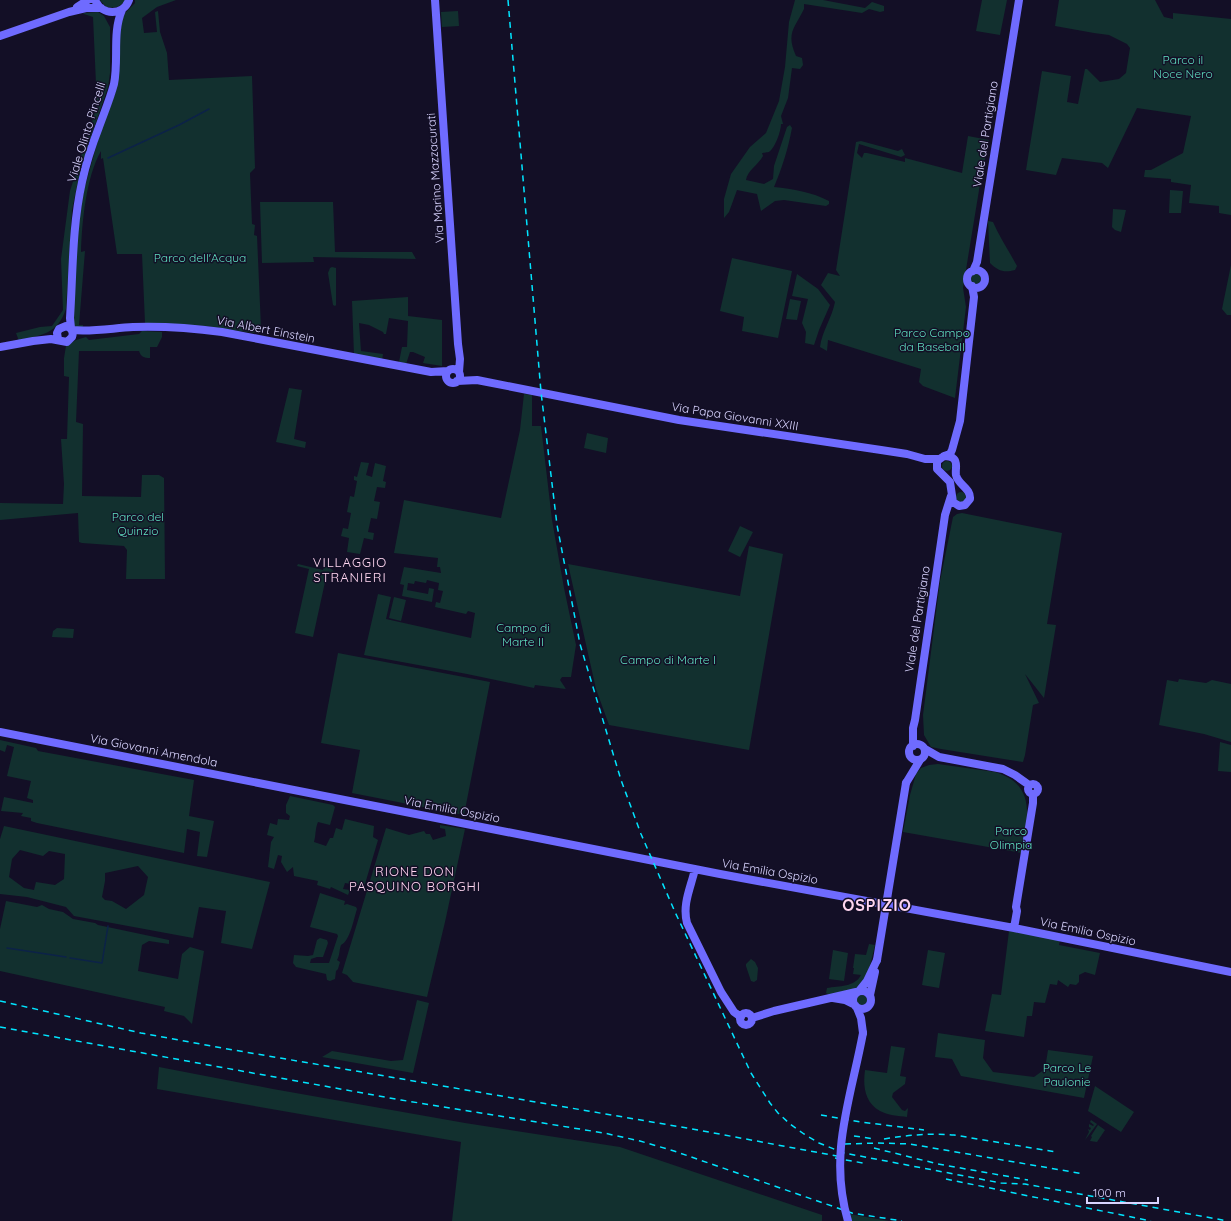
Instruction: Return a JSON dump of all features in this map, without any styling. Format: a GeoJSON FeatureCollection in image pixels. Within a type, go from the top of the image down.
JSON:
{"type":"FeatureCollection","features":[{"type":"Feature","properties":{"kind":"main road"},"geometry":{"type":"LineString","coordinates":[[69,12],[88,0]]}},
{"type":"Feature","properties":{"kind":"main road","name":"Viale Olinto Pincelli"},"geometry":{"type":"LineString","coordinates":[[95,0],[112,21],[116,37]]}},
{"type":"Feature","properties":{"kind":"main road","name":"Viale Olinto Pincelli"},"geometry":{"type":"LineString","coordinates":[[64,331],[70,306],[73,242],[80,194],[87,162],[114,84],[117,22],[122,10],[129,0]]}},
{"type":"Feature","properties":{"kind":"main road","name":"Via Marino Mazzacurati"},"geometry":{"type":"LineString","coordinates":[[435,0],[459,354],[454,374]]}},
{"type":"Feature","properties":{"kind":"main road","name":"Viale del Partigiano"},"geometry":{"type":"LineString","coordinates":[[976,271],[1019,0]]}},
{"type":"Feature","properties":{"kind":"main road"},"geometry":{"type":"LineString","coordinates":[[0,36],[69,12],[86,8],[114,12],[122,10]]}},
{"type":"Feature","properties":{"kind":"main road"},"geometry":{"type":"LineString","coordinates":[[976,271],[983,273],[985,279],[984,284],[975,287],[969,283],[968,278],[970,273],[976,271]]}},
{"type":"Feature","properties":{"kind":"main road"},"geometry":{"type":"LineString","coordinates":[[945,522],[952,511],[959,506],[967,504],[970,500],[970,495],[958,480],[956,473],[956,462],[960,438],[960,420],[975,287]]}},
{"type":"Feature","properties":{"kind":"main road","name":"Via Albert Einstein"},"geometry":{"type":"LineString","coordinates":[[0,347],[51,338],[64,331],[95,331],[140,327],[176,327],[210,330],[431,372],[454,374],[477,380],[541,392]]}},
{"type":"Feature","properties":{"kind":"main road"},"geometry":{"type":"LineString","coordinates":[[64,331],[73,335],[71,339]]}},
{"type":"Feature","properties":{"kind":"main road","name":"Via Albert Einstein"},"geometry":{"type":"LineString","coordinates":[[64,331],[65,342],[95,331]]}},
{"type":"Feature","properties":{"kind":"main road","name":"Via Papa Giovanni XXIII"},"geometry":{"type":"LineString","coordinates":[[541,392],[679,420],[907,454],[925,459],[942,458]]}},
{"type":"Feature","properties":{"kind":"main road"},"geometry":{"type":"LineString","coordinates":[[959,506],[953,502],[950,482],[937,469],[937,464],[942,458],[950,454],[960,420]]}},
{"type":"Feature","properties":{"kind":"main road"},"geometry":{"type":"LineString","coordinates":[[942,458],[950,456],[956,462]]}},
{"type":"Feature","properties":{"kind":"main road","name":"Via Papa Giovanni XXIII"},"geometry":{"type":"LineString","coordinates":[[925,459],[937,469]]}},
{"type":"Feature","properties":{"kind":"main road","name":"Viale del Partigiano"},"geometry":{"type":"LineString","coordinates":[[848,1221],[840,1188],[840,1147],[844,1119],[863,1033],[866,1027],[866,1008],[870,1004],[870,995],[910,757],[909,750],[913,746],[913,728],[945,515],[951,496]]}},
{"type":"Feature","properties":{"kind":"main road","name":"Viale del Partigiano"},"geometry":{"type":"LineString","coordinates":[[906,783],[925,754],[919,738],[915,720]]}},
{"type":"Feature","properties":{"kind":"main road","name":"Via Giovanni Amendola"},"geometry":{"type":"LineString","coordinates":[[0,732],[304,792]]}},
{"type":"Feature","properties":{"kind":"main road"},"geometry":{"type":"LineString","coordinates":[[913,746],[917,744],[939,757]]}},
{"type":"Feature","properties":{"kind":"main road"},"geometry":{"type":"LineString","coordinates":[[910,757],[914,760],[939,757],[1003,769],[1029,785],[1028,790],[1033,794],[1033,802],[1016,907],[1013,910],[1012,927]]}},
{"type":"Feature","properties":{"kind":"main road","name":"Via Emilia Ospizio"},"geometry":{"type":"LineString","coordinates":[[304,792],[692,868],[1012,927],[1231,972]]}},
{"type":"Feature","properties":{"kind":"main road"},"geometry":{"type":"LineString","coordinates":[[692,868],[685,912],[689,928],[721,992],[734,1012],[741,1017],[740,1021],[745,1025],[750,1024],[752,1018],[774,1011],[840,995],[864,990],[870,995]]}},
{"type":"Feature","properties":{"kind":"main road","name":"Viale del Partigiano"},"geometry":{"type":"LineString","coordinates":[[863,1033],[854,997],[867,981],[877,960]]}},
{"type":"Feature","properties":{"kind":"main road"},"geometry":{"type":"LineString","coordinates":[[832,998],[845,1000],[861,1009],[866,1008]]}},
{"type":"Feature","properties":{"kind":"green space"},"geometry":{"type":"Polygon","coordinates":[[[100,0],[125,0],[117,7],[106,7],[100,0]]]}},
{"type":"Feature","properties":{"kind":"green space","name":"Parco dell'Acqua"},"geometry":{"type":"Polygon","coordinates":[[[135,0],[176,0],[157,7],[142,18],[144,33],[157,32],[155,12],[158,11],[160,32],[167,53],[169,80],[252,76],[255,168],[250,173],[252,224],[255,225],[254,235],[257,236],[261,328],[257,329],[254,333],[206,326],[145,323],[142,254],[117,254],[103,158],[101,159],[101,151],[88,186],[82,227],[81,252],[85,251],[79,325],[83,325],[83,328],[74,326],[72,315],[77,235],[84,190],[100,133],[116,91],[120,64],[119,25],[125,13],[135,3],[135,0]]]}},
{"type":"Feature","properties":{"kind":"green space"},"geometry":{"type":"Polygon","coordinates":[[[795,0],[823,0],[865,8],[872,2],[884,6],[884,11],[880,12],[869,9],[862,13],[804,4],[804,9],[792,31],[793,48],[796,56],[802,58],[803,65],[800,69],[792,68],[788,98],[781,116],[783,124],[781,124],[779,135],[771,150],[769,152],[762,153],[763,156],[750,171],[746,180],[764,184],[773,179],[774,166],[787,127],[790,125],[792,128],[789,143],[774,187],[809,193],[829,201],[829,204],[826,206],[784,200],[775,201],[761,211],[757,194],[737,190],[729,212],[724,218],[724,199],[731,174],[750,147],[766,133],[779,101],[785,67],[789,22],[795,0]]]}},
{"type":"Feature","properties":{"kind":"green space"},"geometry":{"type":"Polygon","coordinates":[[[982,0],[1007,0],[1000,35],[976,31],[982,0]]]}},
{"type":"Feature","properties":{"kind":"green space","name":"Parco il Noce Nero"},"geometry":{"type":"Polygon","coordinates":[[[1059,0],[1155,0],[1164,17],[1173,19],[1173,13],[1231,19],[1231,215],[1219,213],[1219,206],[1189,203],[1191,185],[1171,182],[1171,179],[1144,177],[1145,170],[1151,170],[1183,153],[1191,116],[1137,108],[1108,168],[1102,163],[1062,158],[1056,175],[1026,170],[1042,71],[1071,76],[1067,102],[1078,104],[1085,69],[1087,69],[1100,82],[1119,79],[1126,73],[1130,48],[1127,44],[1109,35],[1055,26],[1059,0]]]}},
{"type":"Feature","properties":{"kind":"green space"},"geometry":{"type":"Polygon","coordinates":[[[458,11],[459,26],[442,27],[441,12],[458,11]]]}},
{"type":"Feature","properties":{"kind":"green space"},"geometry":{"type":"Polygon","coordinates":[[[98,12],[104,16],[110,27],[110,73],[108,87],[78,181],[72,210],[66,309],[62,318],[53,329],[42,335],[19,341],[16,333],[40,327],[52,326],[63,310],[61,259],[70,191],[97,106],[93,17],[83,13],[98,12]]]}},
{"type":"Feature","properties":{"kind":"green space","name":"Parco Campo da Baseball"},"geometry":{"type":"Polygon","coordinates":[[[968,136],[989,140],[981,178],[963,288],[966,307],[955,398],[923,386],[919,382],[921,369],[828,340],[827,351],[820,347],[835,302],[821,285],[828,273],[840,276],[836,270],[856,142],[861,141],[898,151],[902,149],[905,155],[901,157],[859,144],[857,153],[862,158],[864,153],[867,153],[905,162],[905,158],[962,173],[968,136]]]}},
{"type":"Feature","properties":{"kind":"green space"},"geometry":{"type":"Polygon","coordinates":[[[1170,190],[1183,191],[1181,213],[1169,213],[1170,190]]]}},
{"type":"Feature","properties":{"kind":"green space"},"geometry":{"type":"Polygon","coordinates":[[[260,202],[333,202],[335,252],[412,252],[416,259],[313,257],[314,262],[262,263],[260,202]]]}},
{"type":"Feature","properties":{"kind":"green space"},"geometry":{"type":"Polygon","coordinates":[[[1113,209],[1126,210],[1121,232],[1112,227],[1113,209]]]}},
{"type":"Feature","properties":{"kind":"green space"},"geometry":{"type":"Polygon","coordinates":[[[988,221],[993,222],[1017,266],[1015,270],[1001,271],[990,263],[988,221]]]}},
{"type":"Feature","properties":{"kind":"green space"},"geometry":{"type":"Polygon","coordinates":[[[732,258],[792,271],[778,338],[742,331],[744,317],[720,311],[732,258]]]}},
{"type":"Feature","properties":{"kind":"green space"},"geometry":{"type":"Polygon","coordinates":[[[1231,265],[1231,315],[1227,315],[1222,309],[1231,265]]]}},
{"type":"Feature","properties":{"kind":"green space"},"geometry":{"type":"Polygon","coordinates":[[[332,267],[336,268],[335,306],[333,305],[328,273],[332,267]]]}},
{"type":"Feature","properties":{"kind":"green space"},"geometry":{"type":"Polygon","coordinates":[[[797,274],[818,289],[830,305],[814,345],[805,343],[806,332],[802,323],[808,299],[792,296],[797,274]]]}},
{"type":"Feature","properties":{"kind":"green space"},"geometry":{"type":"Polygon","coordinates":[[[974,274],[978,274],[980,275],[980,283],[974,284],[971,281],[971,277],[974,274]]]}},
{"type":"Feature","properties":{"kind":"green space"},"geometry":{"type":"Polygon","coordinates":[[[408,297],[408,316],[442,320],[442,366],[423,363],[425,357],[413,352],[410,352],[406,364],[399,362],[402,347],[407,347],[408,321],[389,318],[386,334],[369,325],[359,323],[361,351],[383,354],[382,361],[354,355],[352,301],[408,297]]]}},
{"type":"Feature","properties":{"kind":"green space"},"geometry":{"type":"Polygon","coordinates":[[[790,299],[801,301],[797,320],[786,319],[790,299]]]}},
{"type":"Feature","properties":{"kind":"green space","name":"Parco del Quinzio"},"geometry":{"type":"Polygon","coordinates":[[[142,331],[162,332],[162,337],[157,347],[150,347],[150,358],[143,357],[139,351],[79,351],[76,422],[83,424],[82,496],[141,497],[142,475],[159,475],[164,478],[165,579],[126,579],[127,550],[124,546],[79,542],[78,513],[0,520],[0,503],[63,504],[64,484],[61,439],[67,439],[69,377],[64,376],[66,346],[76,340],[86,337],[89,340],[139,334],[142,331]]]}},
{"type":"Feature","properties":{"kind":"green space"},"geometry":{"type":"Polygon","coordinates":[[[289,388],[302,390],[294,439],[306,442],[305,448],[276,442],[289,388]]]}},
{"type":"Feature","properties":{"kind":"green space","name":"Campo di Marte II"},"geometry":{"type":"Polygon","coordinates":[[[524,394],[532,395],[532,426],[541,426],[552,520],[576,645],[571,677],[562,677],[560,680],[566,689],[535,685],[534,688],[364,655],[378,594],[391,597],[386,619],[471,638],[475,613],[468,611],[466,614],[435,607],[436,602],[440,603],[443,591],[438,590],[439,583],[427,580],[426,583],[415,581],[414,584],[408,583],[407,590],[428,594],[429,588],[434,589],[432,602],[402,596],[404,585],[400,584],[404,567],[441,573],[440,567],[437,567],[438,558],[394,553],[404,500],[501,518],[520,430],[524,394]]]}},
{"type":"Feature","properties":{"kind":"green space"},"geometry":{"type":"Polygon","coordinates":[[[587,433],[608,438],[606,453],[584,448],[587,433]]]}},
{"type":"Feature","properties":{"kind":"green space"},"geometry":{"type":"Polygon","coordinates":[[[945,461],[949,461],[951,462],[951,470],[945,471],[942,468],[942,464],[945,461]]]}},
{"type":"Feature","properties":{"kind":"green space"},"geometry":{"type":"Polygon","coordinates":[[[361,462],[369,463],[366,475],[372,477],[375,463],[386,466],[383,481],[386,482],[385,488],[377,487],[374,501],[380,502],[377,519],[371,518],[368,532],[374,533],[373,540],[364,538],[360,554],[347,552],[349,538],[341,536],[343,528],[348,529],[351,513],[347,512],[350,496],[354,497],[357,481],[354,480],[354,476],[357,477],[361,462]]]}},
{"type":"Feature","properties":{"kind":"green space"},"geometry":{"type":"Polygon","coordinates":[[[959,492],[963,492],[966,497],[963,502],[959,502],[956,499],[956,495],[959,492]]]}},
{"type":"Feature","properties":{"kind":"green space"},"geometry":{"type":"Polygon","coordinates":[[[962,513],[1062,533],[1047,624],[1056,625],[1044,698],[1025,674],[1039,703],[1033,705],[1023,762],[931,747],[924,735],[923,715],[940,581],[953,517],[962,513]]]}},
{"type":"Feature","properties":{"kind":"green space"},"geometry":{"type":"Polygon","coordinates":[[[740,526],[753,532],[740,557],[728,551],[740,526]]]}},
{"type":"Feature","properties":{"kind":"green space","name":"Campo di Marte I"},"geometry":{"type":"Polygon","coordinates":[[[749,546],[783,554],[749,750],[609,725],[596,689],[568,564],[740,596],[749,546]]]}},
{"type":"Feature","properties":{"kind":"green space"},"geometry":{"type":"Polygon","coordinates":[[[298,564],[323,570],[324,566],[335,572],[334,574],[329,572],[327,573],[313,637],[295,633],[309,569],[297,566],[298,564]]]}},
{"type":"Feature","properties":{"kind":"green space"},"geometry":{"type":"Polygon","coordinates":[[[394,597],[406,600],[401,621],[389,618],[394,597]]]}},
{"type":"Feature","properties":{"kind":"green space"},"geometry":{"type":"Polygon","coordinates":[[[57,628],[74,629],[73,638],[52,637],[53,631],[57,628]]]}},
{"type":"Feature","properties":{"kind":"green space"},"geometry":{"type":"Polygon","coordinates":[[[338,653],[490,682],[464,815],[352,793],[360,750],[321,743],[338,653]]]}},
{"type":"Feature","properties":{"kind":"green space"},"geometry":{"type":"Polygon","coordinates":[[[1179,679],[1206,683],[1212,680],[1231,684],[1231,742],[1204,734],[1159,725],[1167,680],[1178,682],[1179,679]]]}},
{"type":"Feature","properties":{"kind":"green space"},"geometry":{"type":"Polygon","coordinates":[[[0,740],[36,748],[38,751],[194,780],[189,816],[214,821],[207,857],[197,856],[200,832],[187,829],[184,853],[37,823],[31,821],[31,818],[21,816],[23,813],[1,811],[4,797],[33,803],[33,800],[27,798],[31,781],[7,776],[14,747],[7,745],[5,752],[0,750],[0,740]]]}},
{"type":"Feature","properties":{"kind":"green space"},"geometry":{"type":"Polygon","coordinates":[[[1220,742],[1231,745],[1231,772],[1218,771],[1220,742]]]}},
{"type":"Feature","properties":{"kind":"green space","name":"Parco Olimpia"},"geometry":{"type":"Polygon","coordinates":[[[938,764],[995,772],[1009,778],[1018,785],[1024,794],[1027,816],[1022,853],[903,832],[910,795],[916,774],[921,768],[938,764]]]}},
{"type":"Feature","properties":{"kind":"green space"},"geometry":{"type":"Polygon","coordinates":[[[290,796],[333,805],[335,807],[330,825],[318,822],[314,842],[326,846],[330,838],[333,838],[336,828],[342,830],[345,819],[374,826],[373,837],[378,840],[365,884],[362,886],[345,883],[343,889],[350,890],[348,895],[331,887],[330,889],[317,885],[318,881],[294,876],[293,867],[287,872],[281,862],[282,856],[278,855],[274,869],[268,867],[271,842],[274,837],[267,835],[270,823],[277,825],[278,819],[289,820],[290,816],[286,813],[286,805],[290,796]]]}},
{"type":"Feature","properties":{"kind":"green space"},"geometry":{"type":"Polygon","coordinates":[[[440,825],[465,829],[427,997],[353,982],[347,975],[342,973],[386,828],[409,835],[424,831],[426,834],[430,834],[433,840],[446,836],[445,829],[440,828],[440,825]]]}},
{"type":"Feature","properties":{"kind":"green space"},"geometry":{"type":"Polygon","coordinates":[[[4,826],[270,882],[252,949],[221,943],[226,911],[199,907],[193,938],[74,916],[66,907],[27,897],[0,894],[0,839],[4,826]],[[20,850],[12,859],[9,877],[24,888],[34,890],[36,882],[55,885],[64,879],[65,854],[49,851],[43,856],[20,850]],[[138,866],[105,873],[102,897],[105,900],[112,901],[126,909],[144,895],[148,877],[138,866]]]}},
{"type":"Feature","properties":{"kind":"green space"},"geometry":{"type":"Polygon","coordinates":[[[320,893],[345,901],[344,905],[347,904],[356,907],[357,909],[347,939],[340,947],[337,960],[340,962],[336,971],[335,979],[330,981],[327,980],[326,974],[296,967],[293,963],[294,955],[313,955],[317,940],[320,938],[327,940],[328,943],[323,957],[311,959],[310,963],[329,963],[338,936],[337,934],[310,927],[320,893]]]}},
{"type":"Feature","properties":{"kind":"green space"},"geometry":{"type":"Polygon","coordinates":[[[6,901],[37,907],[42,905],[49,909],[63,912],[73,919],[169,940],[169,944],[149,941],[142,945],[138,971],[178,979],[182,954],[190,947],[204,951],[192,1024],[184,1016],[164,1011],[165,1007],[0,971],[0,929],[6,901]]]}},
{"type":"Feature","properties":{"kind":"green space"},"geometry":{"type":"Polygon","coordinates":[[[1009,931],[1060,940],[1059,945],[1100,953],[1095,975],[1085,972],[1079,975],[1079,982],[1076,985],[1070,984],[1068,987],[1058,980],[1057,985],[1050,984],[1045,1003],[1034,1002],[1032,1016],[1027,1016],[1024,1037],[985,1031],[992,994],[1001,995],[1009,931]]]}},
{"type":"Feature","properties":{"kind":"green space"},"geometry":{"type":"Polygon","coordinates":[[[869,944],[875,945],[867,974],[861,985],[854,989],[830,995],[826,993],[827,988],[851,984],[858,979],[861,975],[853,974],[855,954],[866,955],[869,944]]]}},
{"type":"Feature","properties":{"kind":"green space"},"geometry":{"type":"Polygon","coordinates":[[[833,950],[848,953],[844,981],[829,979],[833,950]]]}},
{"type":"Feature","properties":{"kind":"green space"},"geometry":{"type":"Polygon","coordinates":[[[928,950],[945,953],[939,988],[922,985],[928,950]]]}},
{"type":"Feature","properties":{"kind":"green space"},"geometry":{"type":"Polygon","coordinates":[[[751,959],[755,962],[758,968],[757,980],[754,982],[751,981],[746,966],[751,959]]]}},
{"type":"Feature","properties":{"kind":"green space"},"geometry":{"type":"Polygon","coordinates":[[[860,995],[864,995],[866,996],[866,1004],[860,1005],[857,1002],[857,998],[860,995]]]}},
{"type":"Feature","properties":{"kind":"green space"},"geometry":{"type":"Polygon","coordinates":[[[417,1000],[429,1003],[413,1073],[322,1057],[332,1051],[391,1061],[403,1060],[417,1000]]]}},
{"type":"Feature","properties":{"kind":"green space","name":"Parco Le Paulonie"},"geometry":{"type":"Polygon","coordinates":[[[938,1033],[985,1040],[983,1058],[993,1072],[1034,1077],[1045,1069],[1048,1050],[1093,1056],[1084,1098],[961,1076],[952,1059],[935,1057],[938,1033]]]}},
{"type":"Feature","properties":{"kind":"green space"},"geometry":{"type":"Polygon","coordinates":[[[891,1046],[905,1048],[900,1076],[906,1077],[905,1084],[893,1093],[892,1097],[902,1110],[905,1111],[908,1108],[907,1117],[880,1111],[871,1103],[866,1093],[864,1081],[865,1070],[887,1073],[891,1046]]]}},
{"type":"Feature","properties":{"kind":"green space"},"geometry":{"type":"Polygon","coordinates":[[[159,1067],[465,1123],[620,1147],[822,1215],[822,1221],[452,1221],[461,1142],[157,1089],[159,1067]]]}},
{"type":"Feature","properties":{"kind":"green space"},"geometry":{"type":"Polygon","coordinates":[[[1095,1086],[1134,1112],[1121,1132],[1088,1111],[1095,1086]]]}},
{"type":"Feature","properties":{"kind":"green space"},"geometry":{"type":"Polygon","coordinates":[[[1091,1120],[1097,1124],[1085,1140],[1089,1132],[1088,1129],[1090,1130],[1091,1128],[1089,1127],[1089,1124],[1094,1125],[1090,1122],[1091,1120]]]}},
{"type":"Feature","properties":{"kind":"green space"},"geometry":{"type":"Polygon","coordinates":[[[1098,1125],[1105,1130],[1097,1142],[1090,1141],[1091,1136],[1098,1125]]]}},
{"type":"Feature","properties":{"kind":"green space"},"geometry":{"type":"Polygon","coordinates":[[[849,1214],[889,1221],[851,1221],[849,1214]]]}},
{"type":"Feature","properties":{"kind":"waterway"},"geometry":{"type":"LineString","coordinates":[[108,158],[179,125],[209,109]]}},
{"type":"Feature","properties":{"kind":"waterway"},"geometry":{"type":"LineString","coordinates":[[70,958],[102,963],[108,926]]}},
{"type":"Feature","properties":{"kind":"waterway"},"geometry":{"type":"LineString","coordinates":[[7,948],[66,957]]}},
{"type":"Feature","properties":{"kind":"railway"},"geometry":{"type":"LineString","coordinates":[[508,0],[541,392],[557,525],[580,644],[621,780],[641,834],[675,912],[751,1073],[770,1103],[790,1124],[819,1143],[844,1153],[1001,1183],[1025,1184],[1228,1221]]}},
{"type":"Feature","properties":{"kind":"railway"},"geometry":{"type":"LineString","coordinates":[[0,1001],[141,1033],[687,1128],[842,1157]]}},
{"type":"Feature","properties":{"kind":"railway"},"geometry":{"type":"LineString","coordinates":[[0,1027],[401,1100],[604,1133],[640,1141],[674,1151],[852,1213],[902,1221]]}},
{"type":"Feature","properties":{"kind":"railway"},"geometry":{"type":"LineString","coordinates":[[821,1115],[924,1130]]}},
{"type":"Feature","properties":{"kind":"railway"},"geometry":{"type":"LineString","coordinates":[[884,1139],[902,1136],[936,1134],[954,1135],[1056,1152]]}},
{"type":"Feature","properties":{"kind":"railway"},"geometry":{"type":"LineString","coordinates":[[854,1136],[875,1139]]}},
{"type":"Feature","properties":{"kind":"railway"},"geometry":{"type":"LineString","coordinates":[[845,1144],[910,1144],[1084,1174]]}},
{"type":"Feature","properties":{"kind":"railway"},"geometry":{"type":"LineString","coordinates":[[874,1148],[938,1164],[1028,1180]]}},
{"type":"Feature","properties":{"kind":"railway"},"geometry":{"type":"LineString","coordinates":[[835,1158],[863,1163]]}},
{"type":"Feature","properties":{"kind":"railway"},"geometry":{"type":"LineString","coordinates":[[946,1179],[1151,1221]]}},
{"type":"Feature","properties":{"kind":"district","name":"VILLAGGIO STRANIERI"},"geometry":{"type":"Point","coordinates":[350,570]}},
{"type":"Feature","properties":{"kind":"district","name":"RIONE DON PASQUINO BORGHI"},"geometry":{"type":"Point","coordinates":[415,878]}},
{"type":"Feature","properties":{"kind":"district","name":"OSPIZIO"},"geometry":{"type":"Point","coordinates":[877,905]}}]}
